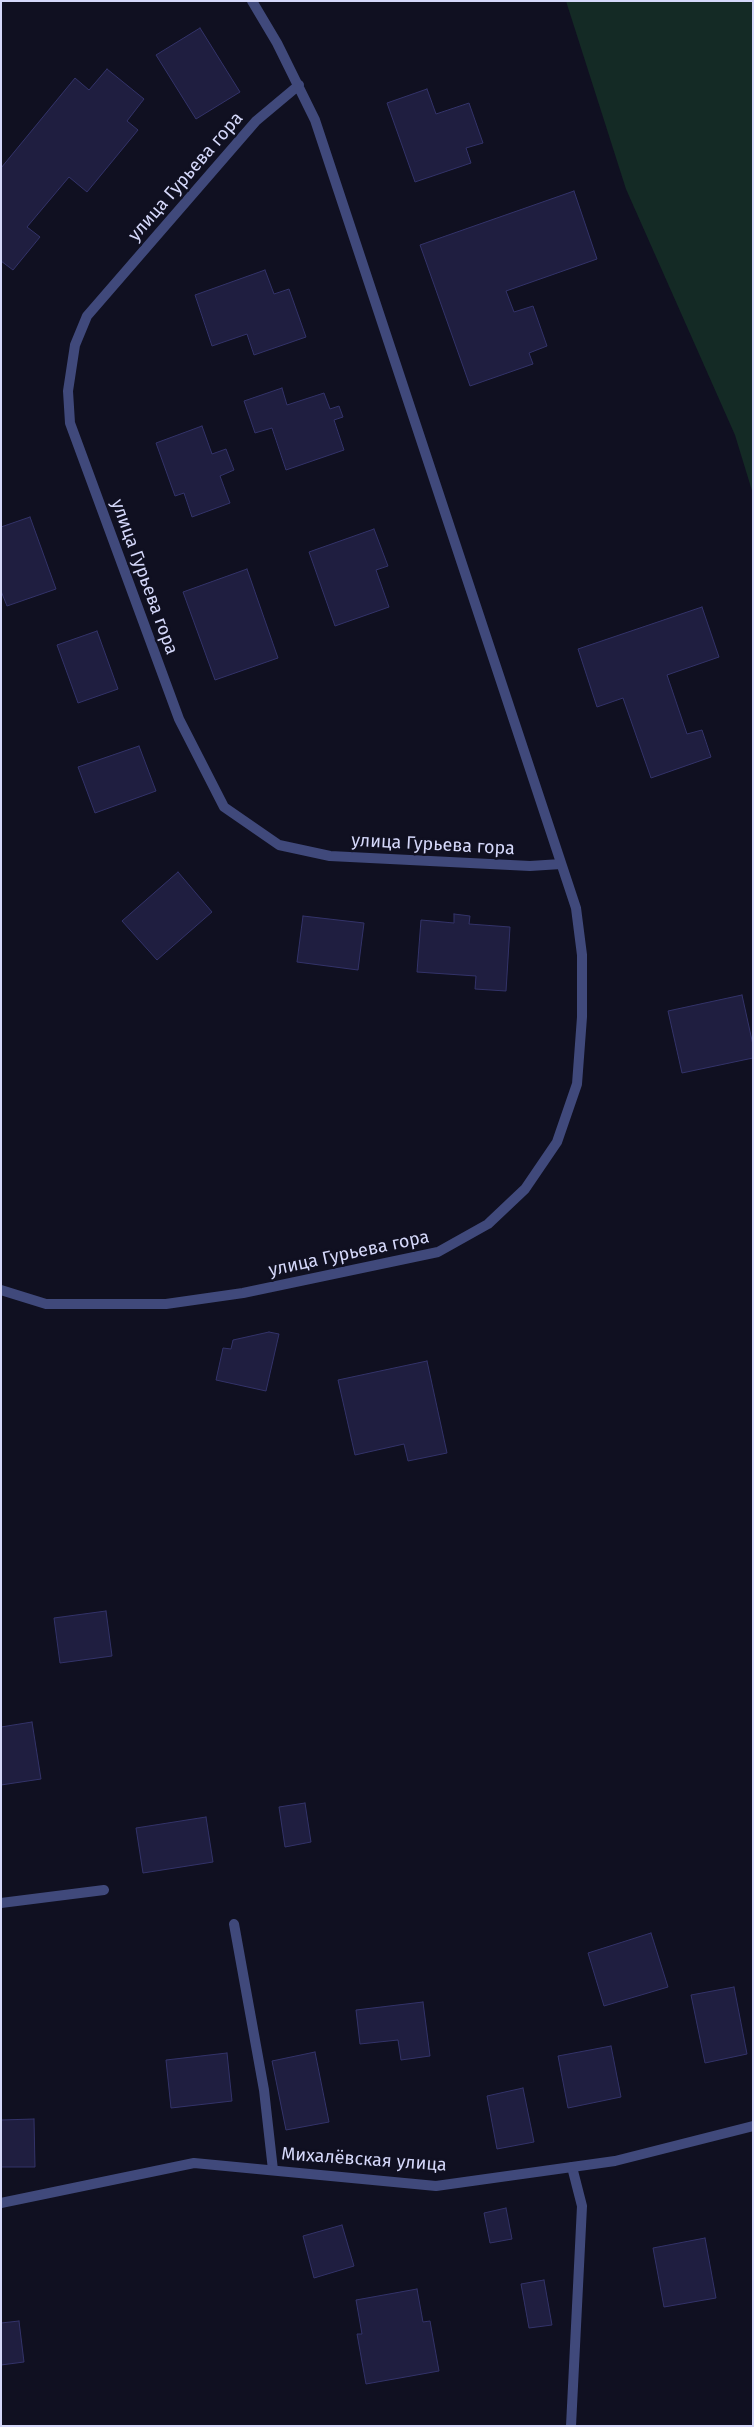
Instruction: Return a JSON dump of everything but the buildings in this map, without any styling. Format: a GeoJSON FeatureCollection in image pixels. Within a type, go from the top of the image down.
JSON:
{"type":"FeatureCollection","features":[{"type":"Feature","properties":{"kind":"street","name":"улица Гурьева гора"},"geometry":{"type":"LineString","coordinates":[[1,1290],[46,1304],[166,1304],[243,1293],[438,1252],[488,1224],[525,1189],[557,1142],[577,1084],[582,1017],[582,955],[576,908],[315,120],[299,85],[252,1]]}},
{"type":"Feature","properties":{"kind":"street","name":"улица Гурьева гора"},"geometry":{"type":"LineString","coordinates":[[299,85],[256,121],[87,316],[75,345],[68,391],[70,423],[179,719],[224,807],[279,845],[330,856],[530,866],[561,864]]}},
{"type":"Feature","properties":{"kind":"street"},"geometry":{"type":"LineString","coordinates":[[1,1903],[104,1890]]}},
{"type":"Feature","properties":{"kind":"street"},"geometry":{"type":"LineString","coordinates":[[234,1924],[264,2090],[272,2170]]}},
{"type":"Feature","properties":{"kind":"street","name":"Михалёвская улица"},"geometry":{"type":"LineString","coordinates":[[1,2203],[194,2163],[436,2186],[615,2162],[753,2126]]}},
{"type":"Feature","properties":{"kind":"street"},"geometry":{"type":"LineString","coordinates":[[572,2167],[582,2206],[572,2426]]}},
{"type":"Feature","properties":{"kind":"green space"},"geometry":{"type":"Polygon","coordinates":[[[566,1],[753,1],[753,494],[735,435],[626,189],[566,1]]]}}]}
